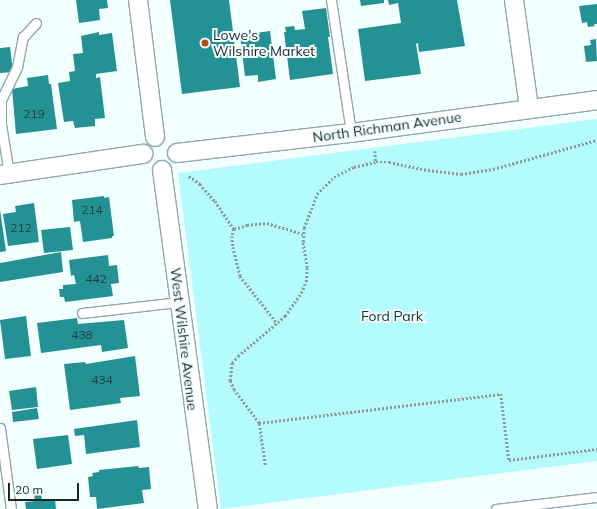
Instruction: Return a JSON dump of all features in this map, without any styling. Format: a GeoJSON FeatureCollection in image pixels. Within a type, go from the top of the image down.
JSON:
{"type":"FeatureCollection","features":[{"type":"Feature","properties":{"kind":"street"},"geometry":{"type":"LineString","coordinates":[[138,0],[155,137]]}},
{"type":"Feature","properties":{"kind":"street"},"geometry":{"type":"LineString","coordinates":[[514,0],[529,108]]}},
{"type":"Feature","properties":{"kind":"street","name":"North Richman Avenue"},"geometry":{"type":"LineString","coordinates":[[177,153],[351,133],[597,100]]}},
{"type":"Feature","properties":{"kind":"street"},"geometry":{"type":"LineString","coordinates":[[161,136],[171,140],[175,145],[177,153],[175,161],[162,170],[147,164],[143,154],[146,143],[155,137],[161,136]]}},
{"type":"Feature","properties":{"kind":"street"},"geometry":{"type":"LineString","coordinates":[[5,174],[143,154]]}},
{"type":"Feature","properties":{"kind":"street","name":"West Wilshire Avenue"},"geometry":{"type":"LineString","coordinates":[[162,170],[208,509]]}},
{"type":"Feature","properties":{"kind":"lane"},"geometry":{"type":"LineString","coordinates":[[331,0],[351,133]]}},
{"type":"Feature","properties":{"kind":"lane"},"geometry":{"type":"LineString","coordinates":[[5,174],[1,124],[1,100],[17,68],[23,37],[36,23]]}},
{"type":"Feature","properties":{"kind":"lane"},"geometry":{"type":"LineString","coordinates":[[82,313],[179,302]]}},
{"type":"Feature","properties":{"kind":"lane"},"geometry":{"type":"LineString","coordinates":[[0,428],[11,509]]}},
{"type":"Feature","properties":{"kind":"lane"},"geometry":{"type":"LineString","coordinates":[[496,509],[597,497]]}},
{"type":"Feature","properties":{"kind":"path"},"geometry":{"type":"LineString","coordinates":[[265,465],[259,423],[234,390],[230,372],[232,363],[238,356],[277,323],[294,305],[306,282],[307,268],[303,242],[309,214],[318,194],[334,177],[363,164],[389,162],[428,170],[461,174],[493,169],[597,140]]}},
{"type":"Feature","properties":{"kind":"path"},"geometry":{"type":"LineString","coordinates":[[189,176],[200,184],[216,201],[234,229],[232,236],[233,247],[240,276],[277,323]]}},
{"type":"Feature","properties":{"kind":"path"},"geometry":{"type":"LineString","coordinates":[[234,229],[247,225],[267,223],[304,234]]}},
{"type":"Feature","properties":{"kind":"path"},"geometry":{"type":"LineString","coordinates":[[259,423],[501,394],[509,460],[597,449]]}},
{"type":"Feature","properties":{"kind":"green space","name":"Ford Park"},"geometry":{"type":"Polygon","coordinates":[[[597,119],[597,461],[221,509],[178,173],[597,119]]]}},
{"type":"Feature","properties":{"kind":"building"},"geometry":{"type":"Polygon","coordinates":[[[76,0],[107,0],[108,8],[99,9],[100,20],[79,23],[76,0]]]}},
{"type":"Feature","properties":{"kind":"building","name":"Lowe's Wilshire Market"},"geometry":{"type":"Polygon","coordinates":[[[170,0],[229,0],[240,87],[182,94],[170,0]]]}},
{"type":"Feature","properties":{"kind":"building"},"geometry":{"type":"Polygon","coordinates":[[[360,0],[384,0],[384,3],[361,6],[360,0]]]}},
{"type":"Feature","properties":{"kind":"building"},"geometry":{"type":"Polygon","coordinates":[[[388,0],[457,0],[465,46],[419,52],[418,43],[416,44],[421,74],[365,81],[358,29],[401,23],[398,3],[389,5],[388,0]]]}},
{"type":"Feature","properties":{"kind":"building"},"geometry":{"type":"Polygon","coordinates":[[[597,4],[597,24],[594,24],[595,26],[588,27],[587,22],[582,23],[579,6],[597,4]]]}},
{"type":"Feature","properties":{"kind":"building"},"geometry":{"type":"Polygon","coordinates":[[[326,8],[333,74],[290,80],[284,32],[286,32],[285,27],[294,26],[295,30],[305,29],[302,11],[326,8]]]}},
{"type":"Feature","properties":{"kind":"building"},"geometry":{"type":"Polygon","coordinates":[[[270,31],[276,79],[258,82],[258,75],[245,76],[240,35],[270,31]]]}},
{"type":"Feature","properties":{"kind":"building"},"geometry":{"type":"Polygon","coordinates":[[[99,32],[99,35],[112,33],[117,71],[96,74],[96,78],[100,77],[105,118],[95,119],[95,126],[75,128],[73,121],[64,122],[58,83],[70,81],[69,72],[75,71],[73,54],[83,53],[81,36],[99,32]]]}},
{"type":"Feature","properties":{"kind":"building"},"geometry":{"type":"Polygon","coordinates":[[[596,39],[597,61],[586,62],[584,46],[591,45],[590,40],[596,39]]]}},
{"type":"Feature","properties":{"kind":"building"},"geometry":{"type":"Polygon","coordinates":[[[10,47],[13,72],[0,73],[0,48],[10,47]]]}},
{"type":"Feature","properties":{"kind":"building"},"geometry":{"type":"Polygon","coordinates":[[[48,75],[49,84],[51,84],[57,129],[16,134],[12,89],[28,86],[27,78],[48,75]]]}},
{"type":"Feature","properties":{"kind":"building"},"geometry":{"type":"Polygon","coordinates":[[[104,196],[104,198],[109,197],[114,236],[112,236],[112,238],[83,242],[80,221],[74,222],[72,200],[104,196]]]}},
{"type":"Feature","properties":{"kind":"building"},"geometry":{"type":"Polygon","coordinates":[[[34,203],[39,242],[8,246],[3,214],[16,212],[15,206],[34,203]]]}},
{"type":"Feature","properties":{"kind":"building"},"geometry":{"type":"Polygon","coordinates":[[[0,210],[6,251],[0,252],[0,210]]]}},
{"type":"Feature","properties":{"kind":"building"},"geometry":{"type":"Polygon","coordinates":[[[70,227],[73,250],[44,253],[41,230],[70,227]]]}},
{"type":"Feature","properties":{"kind":"building"},"geometry":{"type":"Polygon","coordinates":[[[61,252],[63,272],[0,282],[0,263],[61,252]]]}},
{"type":"Feature","properties":{"kind":"building"},"geometry":{"type":"Polygon","coordinates":[[[108,255],[109,266],[117,265],[119,283],[111,284],[113,296],[65,302],[64,297],[60,297],[59,289],[63,289],[63,285],[76,284],[74,275],[71,276],[69,260],[108,255]]]}},
{"type":"Feature","properties":{"kind":"building"},"geometry":{"type":"Polygon","coordinates":[[[26,316],[31,356],[5,359],[0,320],[26,316]]]}},
{"type":"Feature","properties":{"kind":"building"},"geometry":{"type":"Polygon","coordinates":[[[77,318],[78,324],[124,320],[128,348],[102,352],[101,345],[41,353],[37,323],[77,318]]]}},
{"type":"Feature","properties":{"kind":"building"},"geometry":{"type":"Polygon","coordinates":[[[135,356],[140,396],[120,398],[121,403],[70,410],[64,364],[85,362],[86,364],[135,356]]]}},
{"type":"Feature","properties":{"kind":"building"},"geometry":{"type":"Polygon","coordinates":[[[36,387],[38,407],[12,410],[9,391],[36,387]]]}},
{"type":"Feature","properties":{"kind":"building"},"geometry":{"type":"Polygon","coordinates":[[[37,408],[39,419],[13,422],[12,412],[37,408]]]}},
{"type":"Feature","properties":{"kind":"building"},"geometry":{"type":"Polygon","coordinates":[[[137,420],[140,447],[86,454],[84,435],[75,436],[74,429],[137,420]]]}},
{"type":"Feature","properties":{"kind":"building"},"geometry":{"type":"Polygon","coordinates":[[[68,435],[72,464],[37,469],[33,439],[68,435]]]}},
{"type":"Feature","properties":{"kind":"building"},"geometry":{"type":"Polygon","coordinates":[[[138,466],[139,468],[149,467],[151,489],[142,490],[144,503],[97,509],[96,497],[90,497],[88,477],[93,476],[92,473],[99,472],[99,470],[138,466]]]}},
{"type":"Feature","properties":{"kind":"building"},"geometry":{"type":"Polygon","coordinates":[[[41,493],[42,500],[55,499],[56,509],[26,509],[25,502],[35,501],[34,494],[41,493]]]}},
{"type":"Feature","properties":{"kind":"place","name":"Lowe's Wilshire Market"},"geometry":{"type":"Point","coordinates":[205,43]}}]}
